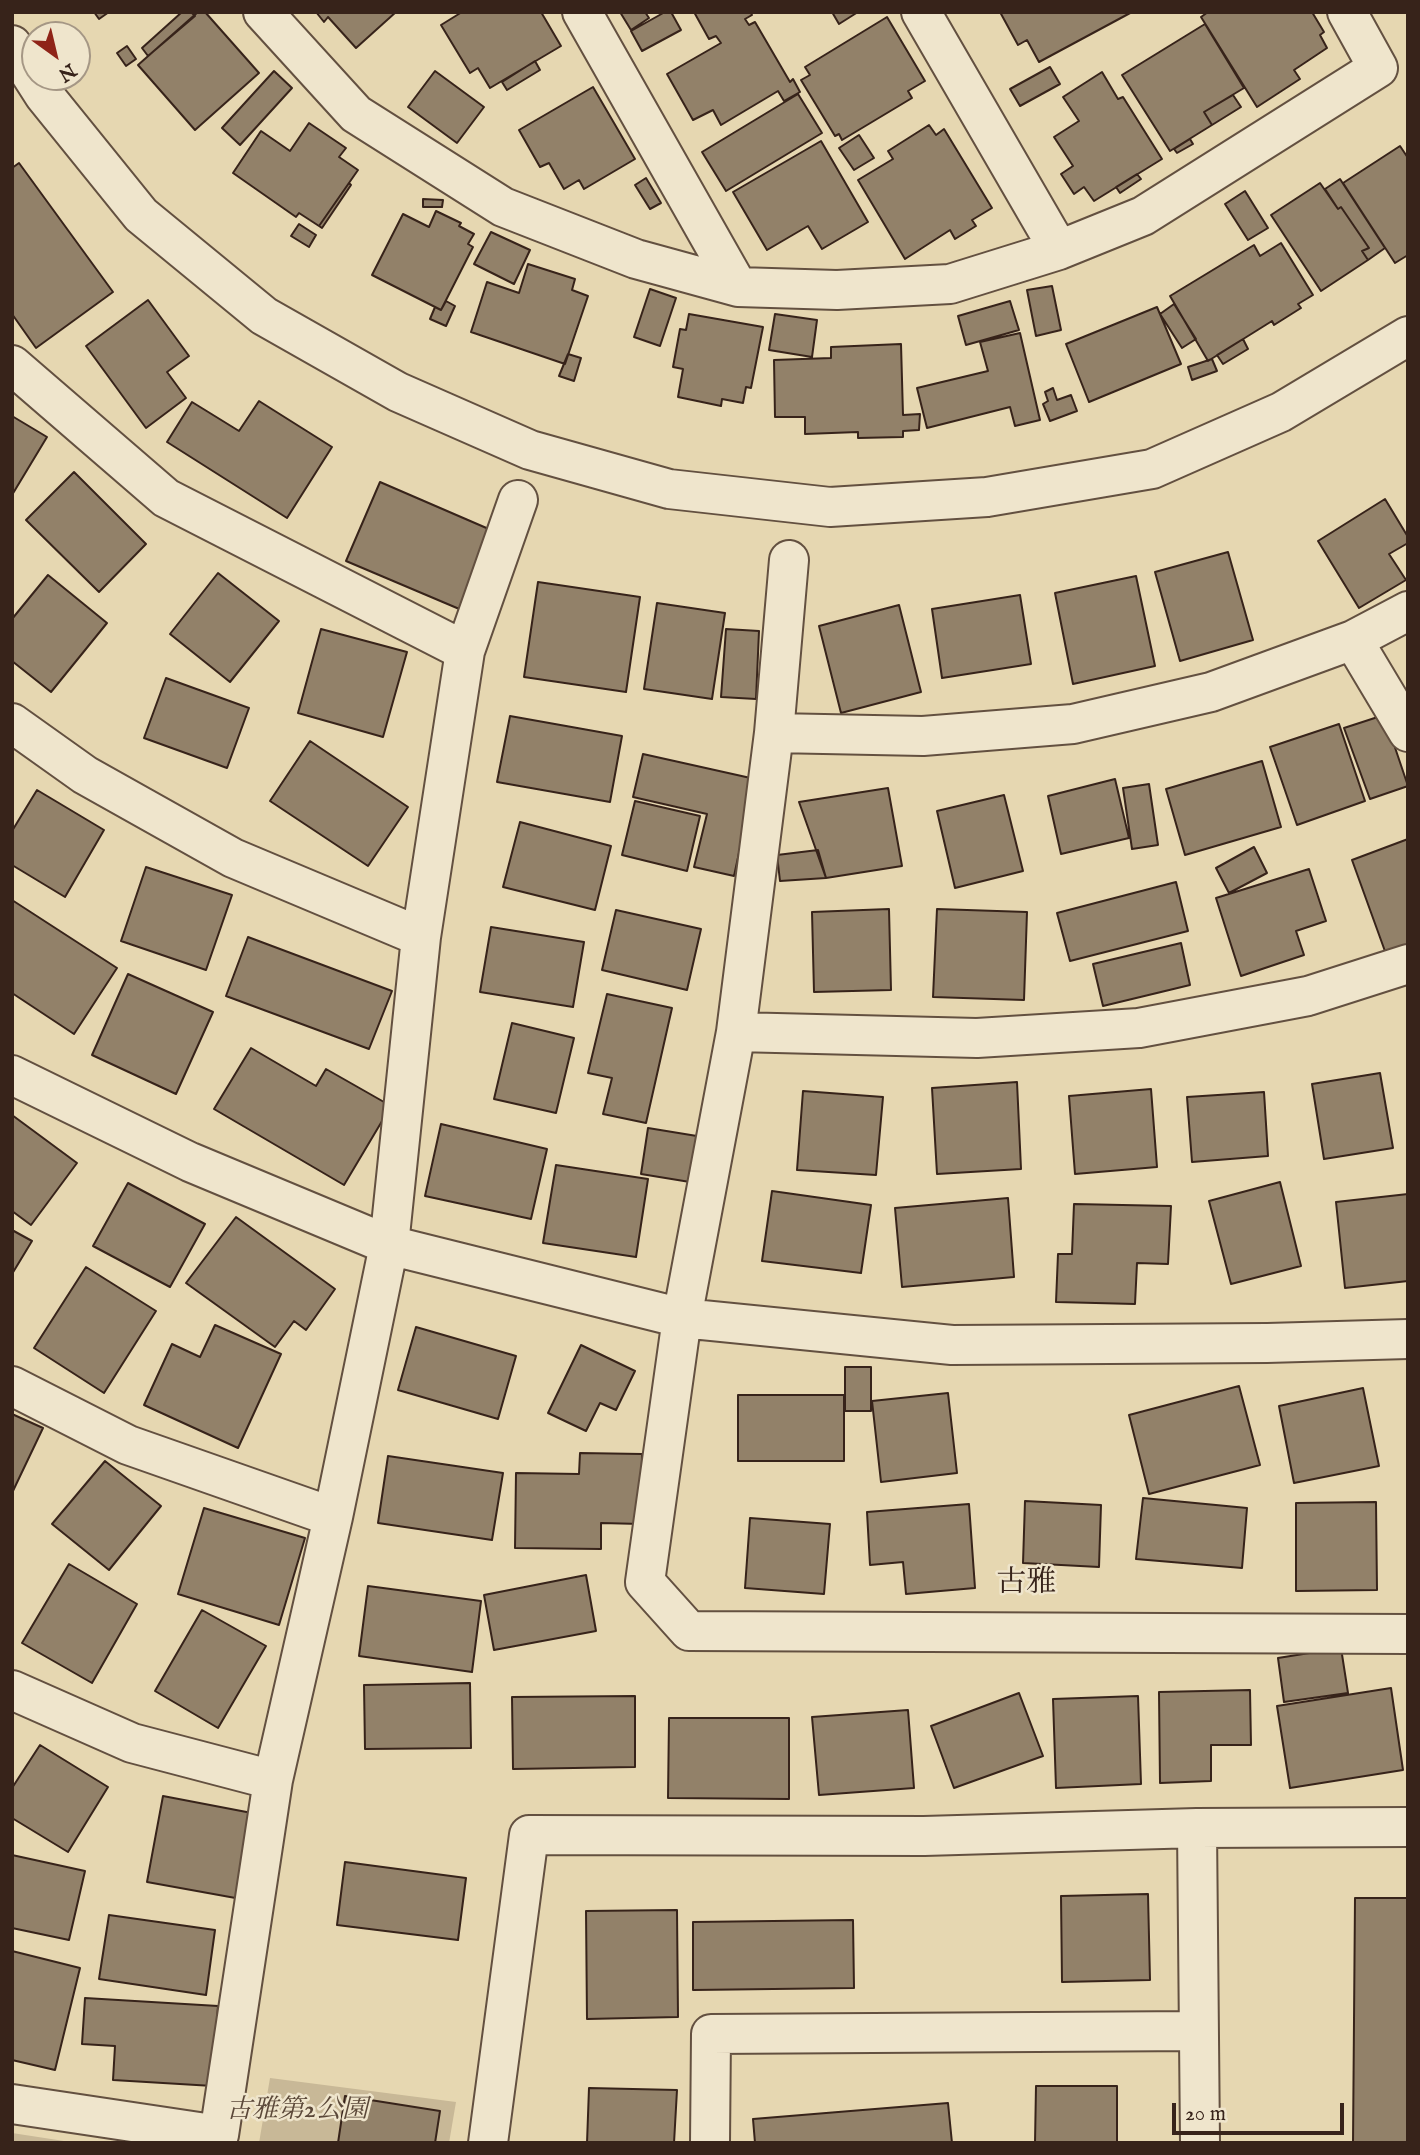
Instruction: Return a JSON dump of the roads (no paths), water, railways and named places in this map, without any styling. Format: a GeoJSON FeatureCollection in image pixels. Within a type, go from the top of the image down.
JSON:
{"type":"FeatureCollection","features":[{"type":"Feature","properties":{"kind":"street"},"geometry":{"type":"LineString","coordinates":[[263,12],[356,114],[503,207],[636,259],[738,287],[837,290],[950,284],[1059,250],[1143,216],[1378,68],[1347,12]]}},
{"type":"Feature","properties":{"kind":"street"},"geometry":{"type":"LineString","coordinates":[[582,12],[738,287]]}},
{"type":"Feature","properties":{"kind":"street"},"geometry":{"type":"LineString","coordinates":[[921,12],[1059,250]]}},
{"type":"Feature","properties":{"kind":"street"},"geometry":{"type":"LineString","coordinates":[[12,45],[44,95],[141,215],[264,316],[398,392],[530,450],[669,489],[830,507],[987,497],[1152,468],[1281,412],[1408,336]]}},
{"type":"Feature","properties":{"kind":"street"},"geometry":{"type":"LineString","coordinates":[[12,365],[166,498],[465,651]]}},
{"type":"Feature","properties":{"kind":"street"},"geometry":{"type":"LineString","coordinates":[[12,2105],[219,2135],[273,1780],[333,1517],[389,1245],[421,937],[465,651],[518,500]]}},
{"type":"Feature","properties":{"kind":"street"},"geometry":{"type":"LineString","coordinates":[[789,560],[774,733],[736,1032],[682,1318],[645,1582],[689,1631],[1408,1634]]}},
{"type":"Feature","properties":{"kind":"street"},"geometry":{"type":"LineString","coordinates":[[774,733],[923,736],[1073,724],[1211,692],[1353,640],[1408,611]]}},
{"type":"Feature","properties":{"kind":"street"},"geometry":{"type":"LineString","coordinates":[[1353,640],[1408,732]]}},
{"type":"Feature","properties":{"kind":"street"},"geometry":{"type":"LineString","coordinates":[[12,723],[85,775],[233,858],[421,937]]}},
{"type":"Feature","properties":{"kind":"street"},"geometry":{"type":"LineString","coordinates":[[736,1032],[976,1038],[1139,1028],[1308,996],[1408,964]]}},
{"type":"Feature","properties":{"kind":"street"},"geometry":{"type":"LineString","coordinates":[[12,1074],[190,1162],[389,1245],[682,1318],[952,1345],[1408,1339]]}},
{"type":"Feature","properties":{"kind":"street"},"geometry":{"type":"LineString","coordinates":[[12,1385],[128,1444],[333,1517]]}},
{"type":"Feature","properties":{"kind":"street"},"geometry":{"type":"LineString","coordinates":[[12,1690],[132,1742],[273,1780]]}},
{"type":"Feature","properties":{"kind":"street"},"geometry":{"type":"LineString","coordinates":[[488,2143],[529,1835],[924,1836],[1197,1828],[1408,1827]]}},
{"type":"Feature","properties":{"kind":"street"},"geometry":{"type":"LineString","coordinates":[[1197,1828],[1200,2143]]}},
{"type":"Feature","properties":{"kind":"street"},"geometry":{"type":"LineString","coordinates":[[710,2143],[711,2034],[1198,2031]]}},
{"type":"Feature","properties":{"kind":"district","name":"古雅"},"geometry":{"type":"Point","coordinates":[1026,1585]}},
{"type":"Feature","properties":{"kind":"park label","name":"古雅第2公園"},"geometry":{"type":"Point","coordinates":[297,2112]}}]}
